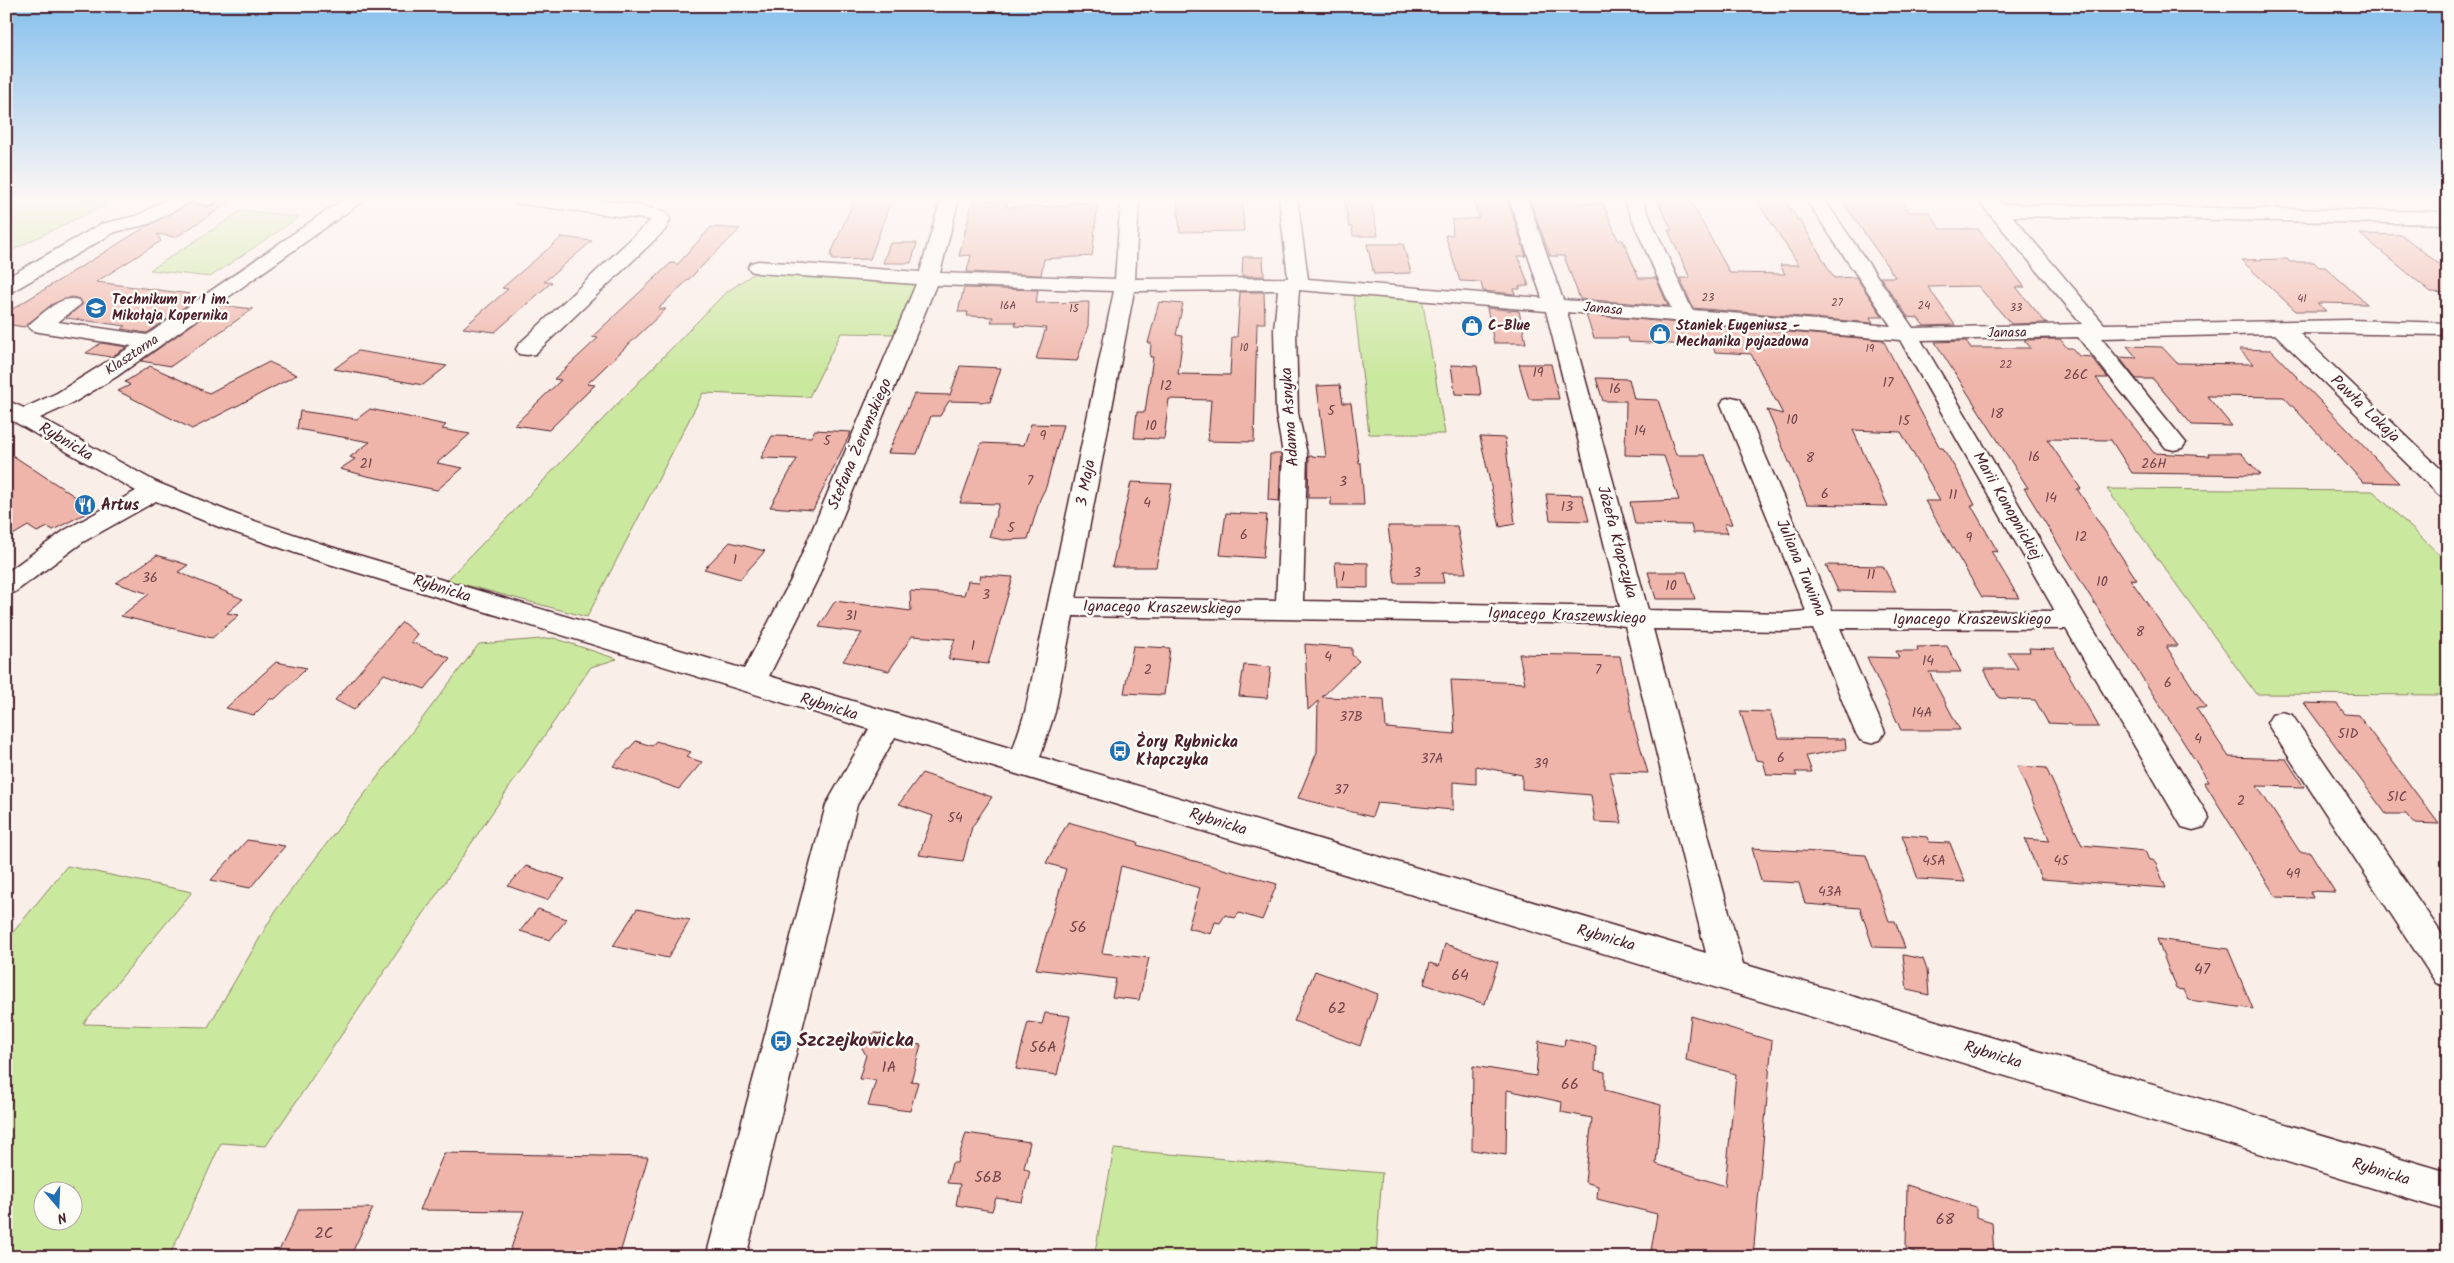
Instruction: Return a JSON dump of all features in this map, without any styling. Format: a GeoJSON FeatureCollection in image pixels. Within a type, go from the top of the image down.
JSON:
{"type":"FeatureCollection","features":[{"type":"Feature","properties":{"kind":"street"},"geometry":{"type":"LineString","coordinates":[[6,287],[58,257]]}},
{"type":"Feature","properties":{"kind":"street","name":"Klasztorna"},"geometry":{"type":"LineString","coordinates":[[15,412],[72,394],[273,257]]}},
{"type":"Feature","properties":{"kind":"street"},"geometry":{"type":"LineString","coordinates":[[527,349],[625,257]]}},
{"type":"Feature","properties":{"kind":"street","name":"Stefana Żeromskiego"},"geometry":{"type":"LineString","coordinates":[[751,683],[804,580],[928,279],[934,257]]}},
{"type":"Feature","properties":{"kind":"street","name":"3 Maja"},"geometry":{"type":"LineString","coordinates":[[1023,764],[1040,712],[1125,285],[1127,257]]}},
{"type":"Feature","properties":{"kind":"street","name":"Adama Asnyka"},"geometry":{"type":"LineString","coordinates":[[1290,610],[1295,454],[1287,413],[1285,330],[1294,284],[1292,257]]}},
{"type":"Feature","properties":{"kind":"street","name":"Józefa Kłapczyka"},"geometry":{"type":"LineString","coordinates":[[1538,257],[1555,305],[1729,975]]}},
{"type":"Feature","properties":{"kind":"street"},"geometry":{"type":"LineString","coordinates":[[1658,257],[1684,315]]}},
{"type":"Feature","properties":{"kind":"street","name":"Marii Konopnickiej"},"geometry":{"type":"LineString","coordinates":[[1854,257],[1907,334],[2074,620],[2193,818]]}},
{"type":"Feature","properties":{"kind":"street"},"geometry":{"type":"LineString","coordinates":[[2033,257],[2092,332],[2174,443]]}},
{"type":"Feature","properties":{"kind":"street","name":"Janasa"},"geometry":{"type":"LineString","coordinates":[[758,267],[928,279],[1125,285],[1294,284],[1907,334],[2282,329],[2350,326],[2448,329]]}},
{"type":"Feature","properties":{"kind":"street"},"geometry":{"type":"LineString","coordinates":[[71,304],[39,326],[151,342]]}},
{"type":"Feature","properties":{"kind":"street","name":"Pawła Lokaja"},"geometry":{"type":"LineString","coordinates":[[2282,329],[2448,490]]}},
{"type":"Feature","properties":{"kind":"street","name":"Juliana Tuwima"},"geometry":{"type":"LineString","coordinates":[[1732,404],[1870,732]]}},
{"type":"Feature","properties":{"kind":"street","name":"Rybnicka"},"geometry":{"type":"LineString","coordinates":[[15,412],[102,464],[156,491],[196,509],[322,553],[2448,1192]]}},
{"type":"Feature","properties":{"kind":"street"},"geometry":{"type":"LineString","coordinates":[[6,586],[74,536],[156,491]]}},
{"type":"Feature","properties":{"kind":"street","name":"Ignacego Kraszewskiego"},"geometry":{"type":"LineString","coordinates":[[1061,606],[1611,615],[1638,619],[1784,622],[1822,619],[2074,620]]}},
{"type":"Feature","properties":{"kind":"street"},"geometry":{"type":"LineString","coordinates":[[2282,723],[2448,972]]}},
{"type":"Feature","properties":{"kind":"street"},"geometry":{"type":"LineString","coordinates":[[726,1257],[842,805],[887,724]]}},
{"type":"Feature","properties":{"kind":"green space"},"geometry":{"type":"Polygon","coordinates":[[[170,257],[240,257],[210,277],[150,270],[170,257]]]}},
{"type":"Feature","properties":{"kind":"green space"},"geometry":{"type":"Polygon","coordinates":[[[756,272],[920,283],[896,334],[841,333],[809,397],[703,393],[587,617],[447,580],[725,293],[756,272]]]}},
{"type":"Feature","properties":{"kind":"green space"},"geometry":{"type":"Polygon","coordinates":[[[1353,293],[1422,298],[1445,434],[1369,434],[1353,293]]]}},
{"type":"Feature","properties":{"kind":"green space"},"geometry":{"type":"Polygon","coordinates":[[[2107,489],[2373,491],[2448,563],[2448,695],[2256,694],[2107,489]]]}},
{"type":"Feature","properties":{"kind":"green space"},"geometry":{"type":"Polygon","coordinates":[[[554,638],[617,659],[591,667],[266,1146],[221,1143],[169,1257],[6,1257],[6,941],[67,866],[192,892],[83,1024],[208,1027],[276,910],[479,644],[554,638]]]}},
{"type":"Feature","properties":{"kind":"green space"},"geometry":{"type":"Polygon","coordinates":[[[1114,1149],[1382,1173],[1376,1257],[1094,1257],[1114,1149]]]}},
{"type":"Feature","properties":{"kind":"building"},"geometry":{"type":"Polygon","coordinates":[[[97,257],[136,257],[96,282],[190,294],[182,299],[193,301],[147,333],[122,329],[126,326],[66,318],[83,304],[80,299],[72,297],[52,304],[24,327],[6,324],[6,313],[97,257]]]}},
{"type":"Feature","properties":{"kind":"building"},"geometry":{"type":"Polygon","coordinates":[[[539,257],[573,257],[544,282],[552,282],[495,332],[463,328],[508,289],[502,288],[539,257]]]}},
{"type":"Feature","properties":{"kind":"building"},"geometry":{"type":"Polygon","coordinates":[[[684,257],[711,257],[658,309],[666,309],[587,384],[595,385],[549,430],[514,425],[561,380],[554,379],[598,338],[592,337],[671,263],[678,264],[684,257]]]}},
{"type":"Feature","properties":{"kind":"building"},"geometry":{"type":"Polygon","coordinates":[[[833,257],[871,257],[870,259],[832,260],[833,257]]]}},
{"type":"Feature","properties":{"kind":"building"},"geometry":{"type":"Polygon","coordinates":[[[885,257],[913,257],[911,263],[883,263],[885,257]]]}},
{"type":"Feature","properties":{"kind":"building"},"geometry":{"type":"Polygon","coordinates":[[[971,257],[1077,257],[1044,259],[1041,275],[967,272],[971,257]]]}},
{"type":"Feature","properties":{"kind":"building"},"geometry":{"type":"Polygon","coordinates":[[[1243,257],[1263,257],[1264,276],[1242,276],[1243,257]]]}},
{"type":"Feature","properties":{"kind":"building"},"geometry":{"type":"Polygon","coordinates":[[[1370,257],[1407,257],[1411,273],[1374,274],[1370,257]]]}},
{"type":"Feature","properties":{"kind":"building"},"geometry":{"type":"Polygon","coordinates":[[[1452,257],[1518,257],[1529,286],[1519,286],[1520,289],[1514,289],[1515,294],[1483,291],[1481,282],[1460,281],[1452,257]]]}},
{"type":"Feature","properties":{"kind":"building"},"geometry":{"type":"Polygon","coordinates":[[[1564,257],[1630,257],[1639,278],[1656,278],[1668,306],[1580,299],[1564,257]]]}},
{"type":"Feature","properties":{"kind":"building"},"geometry":{"type":"Polygon","coordinates":[[[1680,257],[1721,257],[1730,273],[1785,274],[1780,265],[1799,265],[1794,257],[1822,257],[1834,278],[1856,277],[1883,317],[1870,317],[1873,323],[1693,308],[1680,278],[1690,278],[1680,257]]]}},
{"type":"Feature","properties":{"kind":"building"},"geometry":{"type":"Polygon","coordinates":[[[1881,257],[2001,257],[2025,287],[2016,287],[2046,323],[2011,324],[1978,286],[1928,287],[1955,325],[1924,326],[1918,318],[1908,317],[1880,277],[1895,277],[1881,257]]]}},
{"type":"Feature","properties":{"kind":"building"},"geometry":{"type":"Polygon","coordinates":[[[2388,257],[2430,257],[2448,271],[2448,293],[2431,292],[2388,257]]]}},
{"type":"Feature","properties":{"kind":"building"},"geometry":{"type":"Polygon","coordinates":[[[2287,259],[2290,262],[2314,262],[2319,267],[2325,267],[2367,304],[2317,303],[2326,311],[2296,311],[2241,260],[2287,259]]]}},
{"type":"Feature","properties":{"kind":"building"},"geometry":{"type":"Polygon","coordinates":[[[964,288],[1038,290],[1036,303],[1089,302],[1088,326],[1077,361],[1036,359],[1046,328],[1015,326],[1016,322],[991,322],[993,317],[967,316],[968,312],[958,312],[964,288]]]}},
{"type":"Feature","properties":{"kind":"building"},"geometry":{"type":"Polygon","coordinates":[[[1240,292],[1264,292],[1265,323],[1257,323],[1254,442],[1208,441],[1211,400],[1169,399],[1164,439],[1134,438],[1137,412],[1145,412],[1153,357],[1150,357],[1151,343],[1148,343],[1159,302],[1183,304],[1176,335],[1183,336],[1178,374],[1230,375],[1232,337],[1237,337],[1240,292]]]}},
{"type":"Feature","properties":{"kind":"building"},"geometry":{"type":"Polygon","coordinates":[[[220,305],[253,309],[171,366],[141,361],[220,305]]]}},
{"type":"Feature","properties":{"kind":"building"},"geometry":{"type":"Polygon","coordinates":[[[1487,308],[1519,311],[1526,343],[1494,343],[1487,308]]]}},
{"type":"Feature","properties":{"kind":"building"},"geometry":{"type":"Polygon","coordinates":[[[1586,315],[1883,340],[1940,448],[1943,448],[1961,478],[1975,505],[1971,505],[1998,552],[1991,551],[2019,598],[1982,597],[1925,501],[1940,501],[1901,432],[1853,430],[1888,506],[1807,504],[1767,410],[1783,414],[1751,354],[1715,352],[1713,346],[1629,342],[1628,338],[1594,338],[1586,315]]]}},
{"type":"Feature","properties":{"kind":"building"},"geometry":{"type":"Polygon","coordinates":[[[2060,339],[2067,348],[2072,348],[2079,356],[2091,357],[2108,378],[2096,378],[2154,453],[2210,456],[2208,453],[2241,453],[2261,475],[2132,473],[2111,440],[2047,439],[2081,489],[2077,489],[2137,580],[2130,579],[2177,646],[2166,646],[2206,708],[2196,708],[2229,757],[2286,759],[2304,787],[2257,786],[2300,852],[2310,852],[2335,892],[2310,891],[2313,898],[2276,897],[2204,782],[2209,782],[2090,596],[2024,488],[2028,488],[1935,342],[1966,341],[1970,348],[2031,348],[2024,340],[2060,339]]]}},
{"type":"Feature","properties":{"kind":"building"},"geometry":{"type":"Polygon","coordinates":[[[101,343],[127,347],[111,357],[86,353],[101,343]]]}},
{"type":"Feature","properties":{"kind":"building"},"geometry":{"type":"Polygon","coordinates":[[[2127,346],[2162,347],[2177,363],[2253,364],[2239,349],[2271,350],[2399,483],[2363,482],[2284,397],[2207,396],[2232,426],[2192,425],[2153,379],[2136,379],[2119,357],[2137,358],[2127,346]]]}},
{"type":"Feature","properties":{"kind":"building"},"geometry":{"type":"Polygon","coordinates":[[[358,351],[447,366],[423,385],[334,369],[358,351]]]}},
{"type":"Feature","properties":{"kind":"building"},"geometry":{"type":"Polygon","coordinates":[[[269,362],[297,375],[192,429],[118,391],[130,385],[125,382],[150,366],[209,393],[269,362]]]}},
{"type":"Feature","properties":{"kind":"building"},"geometry":{"type":"Polygon","coordinates":[[[1519,364],[1551,364],[1559,399],[1529,399],[1519,364]]]}},
{"type":"Feature","properties":{"kind":"building"},"geometry":{"type":"Polygon","coordinates":[[[1451,365],[1477,366],[1481,395],[1455,394],[1451,365]]]}},
{"type":"Feature","properties":{"kind":"building"},"geometry":{"type":"Polygon","coordinates":[[[960,366],[1001,368],[990,402],[949,401],[940,416],[931,416],[917,454],[888,453],[914,394],[950,395],[960,366]]]}},
{"type":"Feature","properties":{"kind":"building"},"geometry":{"type":"Polygon","coordinates":[[[1596,378],[1629,379],[1634,399],[1658,400],[1676,455],[1705,455],[1732,524],[1724,524],[1728,533],[1693,533],[1691,525],[1635,524],[1630,502],[1679,500],[1664,456],[1625,455],[1626,401],[1603,401],[1596,378]]]}},
{"type":"Feature","properties":{"kind":"building"},"geometry":{"type":"Polygon","coordinates":[[[1340,385],[1343,403],[1351,403],[1359,463],[1361,463],[1364,505],[1331,505],[1331,498],[1308,498],[1309,456],[1326,457],[1317,386],[1340,385]]]}},
{"type":"Feature","properties":{"kind":"building"},"geometry":{"type":"Polygon","coordinates":[[[370,409],[446,425],[442,429],[470,434],[437,463],[463,468],[437,490],[367,476],[340,469],[355,459],[350,457],[370,442],[297,429],[300,411],[357,419],[370,409]]]}},
{"type":"Feature","properties":{"kind":"building"},"geometry":{"type":"Polygon","coordinates":[[[1031,424],[1063,425],[1046,487],[1040,499],[1028,539],[1003,540],[989,537],[999,504],[960,503],[981,443],[1024,445],[1031,424]]]}},
{"type":"Feature","properties":{"kind":"building"},"geometry":{"type":"Polygon","coordinates":[[[815,430],[851,432],[813,510],[770,507],[797,459],[761,458],[772,436],[811,437],[815,430]]]}},
{"type":"Feature","properties":{"kind":"building"},"geometry":{"type":"Polygon","coordinates":[[[1480,437],[1505,438],[1515,524],[1500,527],[1480,437]]]}},
{"type":"Feature","properties":{"kind":"building"},"geometry":{"type":"Polygon","coordinates":[[[6,451],[94,509],[53,530],[48,527],[37,532],[28,526],[6,539],[6,451]]]}},
{"type":"Feature","properties":{"kind":"building"},"geometry":{"type":"Polygon","coordinates":[[[1270,454],[1281,454],[1279,501],[1268,500],[1270,454]]]}},
{"type":"Feature","properties":{"kind":"building"},"geometry":{"type":"Polygon","coordinates":[[[1131,482],[1172,484],[1156,567],[1112,567],[1131,482]]]}},
{"type":"Feature","properties":{"kind":"building"},"geometry":{"type":"Polygon","coordinates":[[[1546,494],[1582,495],[1589,521],[1550,520],[1546,494]]]}},
{"type":"Feature","properties":{"kind":"building"},"geometry":{"type":"Polygon","coordinates":[[[1226,513],[1267,515],[1263,558],[1220,555],[1226,513]]]}},
{"type":"Feature","properties":{"kind":"building"},"geometry":{"type":"Polygon","coordinates":[[[1388,526],[1457,526],[1466,573],[1442,573],[1444,583],[1395,583],[1388,526]]]}},
{"type":"Feature","properties":{"kind":"building"},"geometry":{"type":"Polygon","coordinates":[[[730,542],[765,551],[740,579],[704,569],[730,542]]]}},
{"type":"Feature","properties":{"kind":"building"},"geometry":{"type":"Polygon","coordinates":[[[157,555],[188,565],[178,572],[243,599],[227,613],[239,615],[212,638],[121,616],[149,594],[116,583],[157,555]]]}},
{"type":"Feature","properties":{"kind":"building"},"geometry":{"type":"Polygon","coordinates":[[[1335,562],[1368,563],[1368,588],[1337,587],[1335,562]]]}},
{"type":"Feature","properties":{"kind":"building"},"geometry":{"type":"Polygon","coordinates":[[[1826,565],[1883,566],[1896,592],[1838,591],[1826,565]]]}},
{"type":"Feature","properties":{"kind":"building"},"geometry":{"type":"Polygon","coordinates":[[[1648,572],[1686,572],[1695,599],[1656,599],[1648,572]]]}},
{"type":"Feature","properties":{"kind":"building"},"geometry":{"type":"Polygon","coordinates":[[[981,575],[1013,577],[988,664],[948,659],[955,639],[912,636],[889,671],[843,661],[862,633],[819,627],[835,601],[911,611],[910,591],[964,595],[968,581],[979,582],[981,575]]]}},
{"type":"Feature","properties":{"kind":"building"},"geometry":{"type":"Polygon","coordinates":[[[402,622],[417,634],[411,642],[450,658],[425,689],[384,674],[354,710],[335,700],[402,622]]]}},
{"type":"Feature","properties":{"kind":"building"},"geometry":{"type":"Polygon","coordinates":[[[1305,644],[1352,648],[1352,655],[1359,661],[1322,697],[1384,699],[1386,728],[1455,734],[1451,680],[1525,683],[1519,654],[1620,656],[1634,725],[1648,773],[1610,772],[1622,823],[1595,822],[1591,795],[1522,789],[1522,775],[1476,766],[1476,784],[1453,782],[1453,810],[1377,803],[1372,817],[1298,798],[1317,752],[1318,701],[1308,710],[1305,644]]]}},
{"type":"Feature","properties":{"kind":"building"},"geometry":{"type":"Polygon","coordinates":[[[1133,646],[1170,648],[1164,695],[1124,693],[1133,646]]]}},
{"type":"Feature","properties":{"kind":"building"},"geometry":{"type":"Polygon","coordinates":[[[1947,646],[1961,672],[1929,672],[1960,730],[1901,730],[1867,657],[1899,658],[1896,651],[1918,651],[1917,647],[1947,646]]]}},
{"type":"Feature","properties":{"kind":"building"},"geometry":{"type":"Polygon","coordinates":[[[2029,648],[2054,649],[2099,727],[2073,727],[2069,724],[2048,723],[2035,700],[1999,698],[1984,669],[2018,669],[2008,652],[2030,652],[2029,648]]]}},
{"type":"Feature","properties":{"kind":"building"},"geometry":{"type":"Polygon","coordinates":[[[276,662],[307,668],[275,699],[270,699],[254,715],[226,708],[276,662]]]}},
{"type":"Feature","properties":{"kind":"building"},"geometry":{"type":"Polygon","coordinates":[[[1244,665],[1271,667],[1267,698],[1239,696],[1244,665]]]}},
{"type":"Feature","properties":{"kind":"building"},"geometry":{"type":"Polygon","coordinates":[[[2304,703],[2337,704],[2345,714],[2358,715],[2439,824],[2413,823],[2406,814],[2386,814],[2304,703]]]}},
{"type":"Feature","properties":{"kind":"building"},"geometry":{"type":"Polygon","coordinates":[[[1740,711],[1770,712],[1779,738],[1845,739],[1846,749],[1806,756],[1812,772],[1795,772],[1797,776],[1767,775],[1763,761],[1756,760],[1740,711]]]}},
{"type":"Feature","properties":{"kind":"building"},"geometry":{"type":"Polygon","coordinates":[[[636,741],[652,746],[656,741],[691,752],[686,757],[702,762],[679,789],[613,766],[636,741]]]}},
{"type":"Feature","properties":{"kind":"building"},"geometry":{"type":"Polygon","coordinates":[[[2017,766],[2046,768],[2082,845],[2145,851],[2149,860],[2153,860],[2156,864],[2166,888],[2041,879],[2025,839],[2050,841],[2017,766]]]}},
{"type":"Feature","properties":{"kind":"building"},"geometry":{"type":"Polygon","coordinates":[[[922,773],[992,797],[972,827],[963,861],[919,855],[933,816],[899,804],[922,773]]]}},
{"type":"Feature","properties":{"kind":"building"},"geometry":{"type":"Polygon","coordinates":[[[1068,822],[1138,842],[1137,845],[1277,884],[1262,920],[1239,913],[1235,918],[1225,915],[1220,923],[1215,922],[1211,934],[1188,928],[1200,888],[1121,866],[1102,953],[1149,958],[1139,1000],[1112,997],[1116,979],[1036,969],[1066,869],[1046,863],[1068,822]]]}},
{"type":"Feature","properties":{"kind":"building"},"geometry":{"type":"Polygon","coordinates":[[[1902,835],[1927,837],[1929,842],[1950,843],[1965,882],[1918,879],[1902,835]]]}},
{"type":"Feature","properties":{"kind":"building"},"geometry":{"type":"Polygon","coordinates":[[[247,840],[285,846],[250,888],[211,880],[247,840]]]}},
{"type":"Feature","properties":{"kind":"building"},"geometry":{"type":"Polygon","coordinates":[[[1752,848],[1866,855],[1889,921],[1895,921],[1905,948],[1873,947],[1860,908],[1805,904],[1799,883],[1761,881],[1752,848]]]}},
{"type":"Feature","properties":{"kind":"building"},"geometry":{"type":"Polygon","coordinates":[[[526,866],[565,879],[547,900],[508,886],[526,866]]]}},
{"type":"Feature","properties":{"kind":"building"},"geometry":{"type":"Polygon","coordinates":[[[538,909],[567,919],[550,940],[520,931],[538,909]]]}},
{"type":"Feature","properties":{"kind":"building"},"geometry":{"type":"Polygon","coordinates":[[[637,909],[690,920],[668,958],[613,946],[637,909]]]}},
{"type":"Feature","properties":{"kind":"building"},"geometry":{"type":"Polygon","coordinates":[[[2157,939],[2228,949],[2253,1009],[2189,1000],[2184,990],[2176,989],[2157,939]]]}},
{"type":"Feature","properties":{"kind":"building"},"geometry":{"type":"Polygon","coordinates":[[[1445,944],[1498,962],[1485,1004],[1424,984],[1430,963],[1439,966],[1445,944]]]}},
{"type":"Feature","properties":{"kind":"building"},"geometry":{"type":"Polygon","coordinates":[[[1903,955],[1923,959],[1927,970],[1929,995],[1907,990],[1903,955]]]}},
{"type":"Feature","properties":{"kind":"building"},"geometry":{"type":"Polygon","coordinates":[[[1315,971],[1378,994],[1360,1046],[1294,1021],[1315,971]]]}},
{"type":"Feature","properties":{"kind":"building"},"geometry":{"type":"Polygon","coordinates":[[[1045,1013],[1070,1016],[1057,1075],[1016,1069],[1028,1022],[1042,1024],[1045,1013]]]}},
{"type":"Feature","properties":{"kind":"building"},"geometry":{"type":"Polygon","coordinates":[[[1691,1016],[1772,1041],[1753,1257],[1650,1257],[1657,1214],[1597,1199],[1598,1186],[1585,1182],[1592,1118],[1561,1112],[1562,1102],[1507,1090],[1506,1155],[1472,1150],[1473,1066],[1536,1076],[1539,1041],[1564,1046],[1565,1039],[1596,1046],[1595,1070],[1605,1072],[1605,1090],[1661,1105],[1656,1164],[1725,1186],[1736,1074],[1686,1060],[1691,1016]]]}},
{"type":"Feature","properties":{"kind":"building"},"geometry":{"type":"Polygon","coordinates":[[[875,1033],[884,1034],[890,1041],[921,1045],[911,1081],[918,1082],[910,1111],[868,1106],[876,1080],[859,1079],[866,1055],[862,1048],[865,1038],[875,1033]]]}},
{"type":"Feature","properties":{"kind":"building"},"geometry":{"type":"Polygon","coordinates":[[[966,1133],[1030,1142],[1024,1168],[1030,1171],[1022,1202],[996,1198],[992,1211],[956,1205],[960,1184],[947,1183],[952,1163],[957,1163],[966,1133]]]}},
{"type":"Feature","properties":{"kind":"building"},"geometry":{"type":"Polygon","coordinates":[[[444,1153],[648,1157],[619,1257],[508,1257],[524,1211],[420,1210],[444,1153]]]}},
{"type":"Feature","properties":{"kind":"building"},"geometry":{"type":"Polygon","coordinates":[[[1907,1185],[1976,1207],[1976,1217],[1992,1222],[1994,1257],[1929,1257],[1906,1249],[1907,1185]]]}},
{"type":"Feature","properties":{"kind":"building"},"geometry":{"type":"Polygon","coordinates":[[[373,1208],[350,1257],[276,1257],[299,1209],[373,1208]]]}},
{"type":"Feature","properties":{"kind":"place","name":"Technikum nr 1 im. Mikołaja Kopernika"},"geometry":{"type":"Point","coordinates":[96,308]}},
{"type":"Feature","properties":{"kind":"place","name":"C-Blue"},"geometry":{"type":"Point","coordinates":[1472,326]}},
{"type":"Feature","properties":{"kind":"place","name":"Staniek Eugeniusz - Mechanika pojazdowa"},"geometry":{"type":"Point","coordinates":[1660,334]}},
{"type":"Feature","properties":{"kind":"place","name":"Artus"},"geometry":{"type":"Point","coordinates":[85,505]}},
{"type":"Feature","properties":{"kind":"place","name":"Żory Rybnicka Kłapczyka"},"geometry":{"type":"Point","coordinates":[1120,751]}},
{"type":"Feature","properties":{"kind":"place","name":"Szczejkowicka"},"geometry":{"type":"Point","coordinates":[781,1041]}}]}
